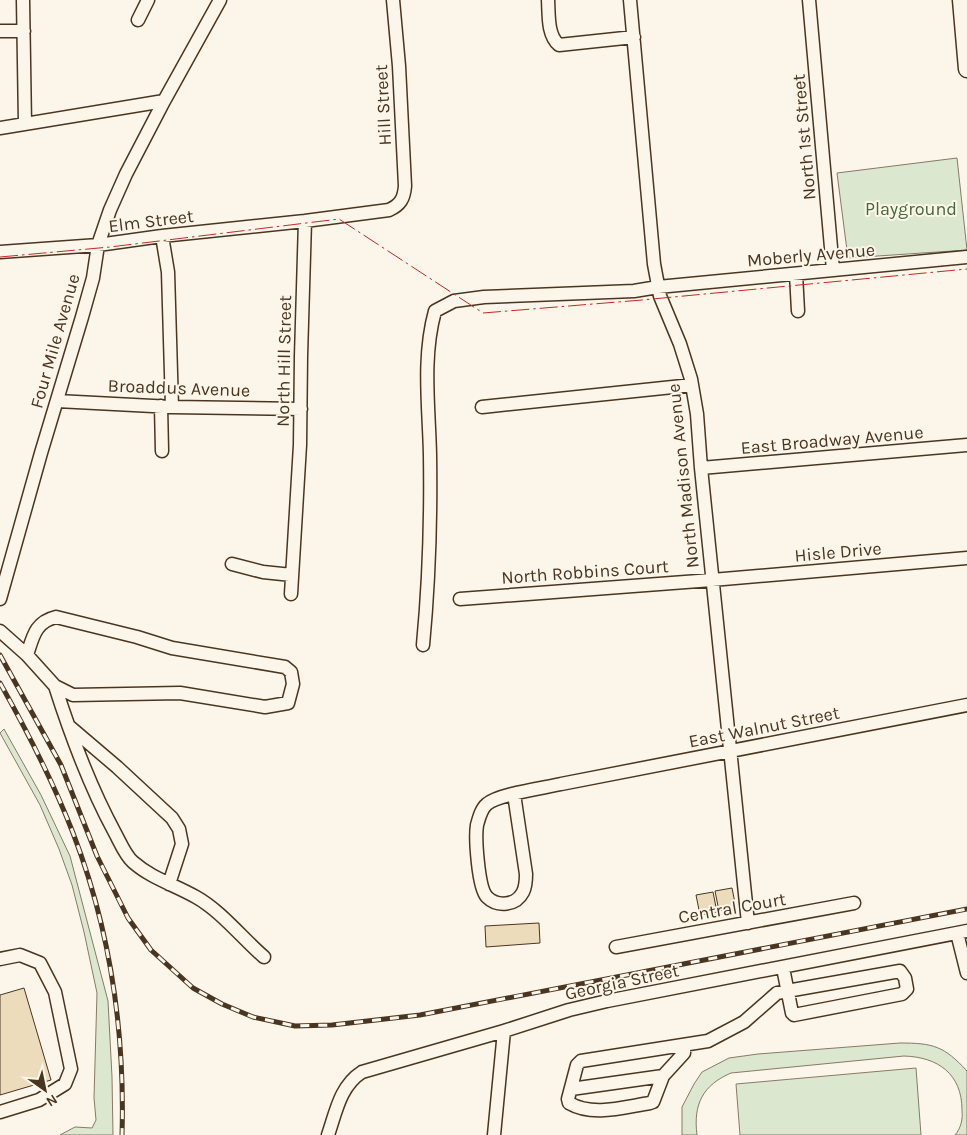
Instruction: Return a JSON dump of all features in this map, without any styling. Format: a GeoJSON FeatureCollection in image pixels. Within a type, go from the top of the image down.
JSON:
{"type":"FeatureCollection","features":[{"type":"Feature","properties":{"kind":"main road"},"geometry":{"type":"LineString","coordinates":[[961,0],[967,69]]}},
{"type":"Feature","properties":{"kind":"street"},"geometry":{"type":"LineString","coordinates":[[24,0],[25,124]]}},
{"type":"Feature","properties":{"kind":"street"},"geometry":{"type":"LineString","coordinates":[[138,20],[148,0]]}},
{"type":"Feature","properties":{"kind":"street","name":"Four Mile Avenue"},"geometry":{"type":"LineString","coordinates":[[0,599],[93,278],[98,245],[110,210],[126,174],[164,100],[220,0]]}},
{"type":"Feature","properties":{"kind":"street","name":"Hill Street"},"geometry":{"type":"LineString","coordinates":[[305,222],[389,210],[402,201],[405,186],[399,66],[393,0]]}},
{"type":"Feature","properties":{"kind":"street"},"geometry":{"type":"LineString","coordinates":[[548,0],[551,30],[555,42],[559,45],[634,37]]}},
{"type":"Feature","properties":{"kind":"street","name":"North Madison Avenue"},"geometry":{"type":"LineString","coordinates":[[630,0],[651,248],[658,287],[686,361],[697,414],[712,580],[748,923]]}},
{"type":"Feature","properties":{"kind":"street","name":"North 1st Street"},"geometry":{"type":"LineString","coordinates":[[809,0],[833,270]]}},
{"type":"Feature","properties":{"kind":"street"},"geometry":{"type":"LineString","coordinates":[[0,31],[24,31]]}},
{"type":"Feature","properties":{"kind":"street"},"geometry":{"type":"LineString","coordinates":[[0,128],[164,100]]}},
{"type":"Feature","properties":{"kind":"street","name":"Elm Street"},"geometry":{"type":"LineString","coordinates":[[0,252],[98,245],[162,236],[305,222]]}},
{"type":"Feature","properties":{"kind":"street","name":"North Hill Street"},"geometry":{"type":"LineString","coordinates":[[291,594],[298,502],[305,222]]}},
{"type":"Feature","properties":{"kind":"street"},"geometry":{"type":"LineString","coordinates":[[162,236],[168,272],[167,407],[162,451]]}},
{"type":"Feature","properties":{"kind":"street","name":"Moberly Avenue"},"geometry":{"type":"LineString","coordinates":[[423,645],[427,598],[430,456],[427,367],[429,332],[435,311],[454,301],[484,297],[634,291],[658,287],[967,257]]}},
{"type":"Feature","properties":{"kind":"street"},"geometry":{"type":"LineString","coordinates":[[796,274],[798,311]]}},
{"type":"Feature","properties":{"kind":"street"},"geometry":{"type":"LineString","coordinates":[[482,407],[692,385]]}},
{"type":"Feature","properties":{"kind":"street","name":"Broaddus Avenue"},"geometry":{"type":"LineString","coordinates":[[57,401],[167,407],[301,409]]}},
{"type":"Feature","properties":{"kind":"street","name":"East Broadway Avenue"},"geometry":{"type":"LineString","coordinates":[[701,468],[967,445]]}},
{"type":"Feature","properties":{"kind":"street","name":"Hisle Drive"},"geometry":{"type":"LineString","coordinates":[[712,580],[967,558]]}},
{"type":"Feature","properties":{"kind":"street"},"geometry":{"type":"LineString","coordinates":[[232,564],[263,572],[292,575]]}},
{"type":"Feature","properties":{"kind":"street","name":"North Robbins Court"},"geometry":{"type":"LineString","coordinates":[[460,599],[712,580]]}},
{"type":"Feature","properties":{"kind":"street"},"geometry":{"type":"LineString","coordinates":[[0,630],[27,655],[55,686],[73,695],[180,693],[265,707],[288,703],[293,684],[291,672],[285,667],[172,648],[138,637],[56,617],[45,619],[39,626],[27,655]]}},
{"type":"Feature","properties":{"kind":"street"},"geometry":{"type":"LineString","coordinates":[[55,686],[68,726],[104,812],[132,861],[151,875],[212,907],[264,957]]}},
{"type":"Feature","properties":{"kind":"street","name":"East Walnut Street"},"geometry":{"type":"LineString","coordinates":[[514,794],[526,885],[523,893],[517,900],[500,904],[487,897],[480,881],[476,827],[487,804],[496,798],[514,794],[569,783],[967,705]]}},
{"type":"Feature","properties":{"kind":"street"},"geometry":{"type":"LineString","coordinates":[[68,726],[117,767],[172,818],[179,829],[182,844],[169,884]]}},
{"type":"Feature","properties":{"kind":"street","name":"Central Court"},"geometry":{"type":"LineString","coordinates":[[616,947],[854,903]]}},
{"type":"Feature","properties":{"kind":"street"},"geometry":{"type":"LineString","coordinates":[[962,932],[967,973]]}},
{"type":"Feature","properties":{"kind":"street","name":"Georgia Street"},"geometry":{"type":"LineString","coordinates":[[328,1135],[345,1089],[350,1081],[362,1072],[538,1021],[562,1012],[607,1001],[962,932]]}},
{"type":"Feature","properties":{"kind":"street"},"geometry":{"type":"LineString","coordinates":[[0,959],[20,955],[40,963],[55,992],[71,1069],[65,1084],[39,1100],[0,1112]]}},
{"type":"Feature","properties":{"kind":"street"},"geometry":{"type":"LineString","coordinates":[[684,1045],[684,1053],[663,1076],[653,1102],[592,1111],[569,1103],[568,1099],[577,1064],[581,1061],[708,1041],[744,1022],[777,993],[787,991],[900,971],[906,978],[907,989],[902,994],[794,1015],[792,1013],[787,991],[783,968]]}},
{"type":"Feature","properties":{"kind":"street"},"geometry":{"type":"LineString","coordinates":[[494,1135],[504,1031]]}},
{"type":"Feature","properties":{"kind":"street"},"geometry":{"type":"LineString","coordinates":[[571,1089],[663,1076]]}},
{"type":"Feature","properties":{"kind":"green space","name":"Playground"},"geometry":{"type":"Polygon","coordinates":[[[957,158],[967,250],[848,258],[837,173],[957,158]]]}},
{"type":"Feature","properties":{"kind":"green space"},"geometry":{"type":"Polygon","coordinates":[[[4,729],[41,795],[70,856],[108,1001],[113,1135],[60,1135],[75,1127],[92,1128],[96,1120],[94,1098],[97,993],[72,885],[40,805],[0,733],[4,729]]]}},
{"type":"Feature","properties":{"kind":"green space"},"geometry":{"type":"Polygon","coordinates":[[[900,1043],[930,1045],[944,1051],[967,1071],[967,1135],[955,1135],[962,1120],[962,1113],[961,1097],[953,1077],[937,1064],[916,1057],[904,1056],[731,1073],[713,1083],[702,1097],[697,1114],[697,1135],[682,1135],[682,1107],[694,1084],[702,1072],[729,1058],[900,1043]]]}},
{"type":"Feature","properties":{"kind":"green space"},"geometry":{"type":"Polygon","coordinates":[[[916,1068],[921,1135],[740,1135],[736,1084],[916,1068]]]}},
{"type":"Feature","properties":{"kind":"building"},"geometry":{"type":"Polygon","coordinates":[[[732,888],[736,908],[719,911],[715,891],[732,888]]]}},
{"type":"Feature","properties":{"kind":"building"},"geometry":{"type":"Polygon","coordinates":[[[713,892],[717,912],[700,915],[696,895],[713,892]]]}},
{"type":"Feature","properties":{"kind":"building"},"geometry":{"type":"Polygon","coordinates":[[[539,923],[540,943],[486,947],[485,926],[539,923]]]}},
{"type":"Feature","properties":{"kind":"building"},"geometry":{"type":"Polygon","coordinates":[[[24,988],[51,1080],[0,1095],[0,995],[24,988]]]}},
{"type":"Feature","properties":{"kind":"railway"},"geometry":{"type":"LineString","coordinates":[[0,655],[61,765],[97,856],[128,918],[151,950],[193,988],[222,1004],[253,1017],[295,1026],[332,1025],[420,1015],[967,909]]}},
{"type":"Feature","properties":{"kind":"railway"},"geometry":{"type":"LineString","coordinates":[[0,683],[30,738],[57,794],[86,869],[97,906],[106,944],[118,1020],[121,1058],[122,1135]]}},
{"type":"Feature","properties":{"kind":"power"},"geometry":{"type":"LineString","coordinates":[[0,257],[110,247],[339,219],[483,313],[967,269]]}}]}
